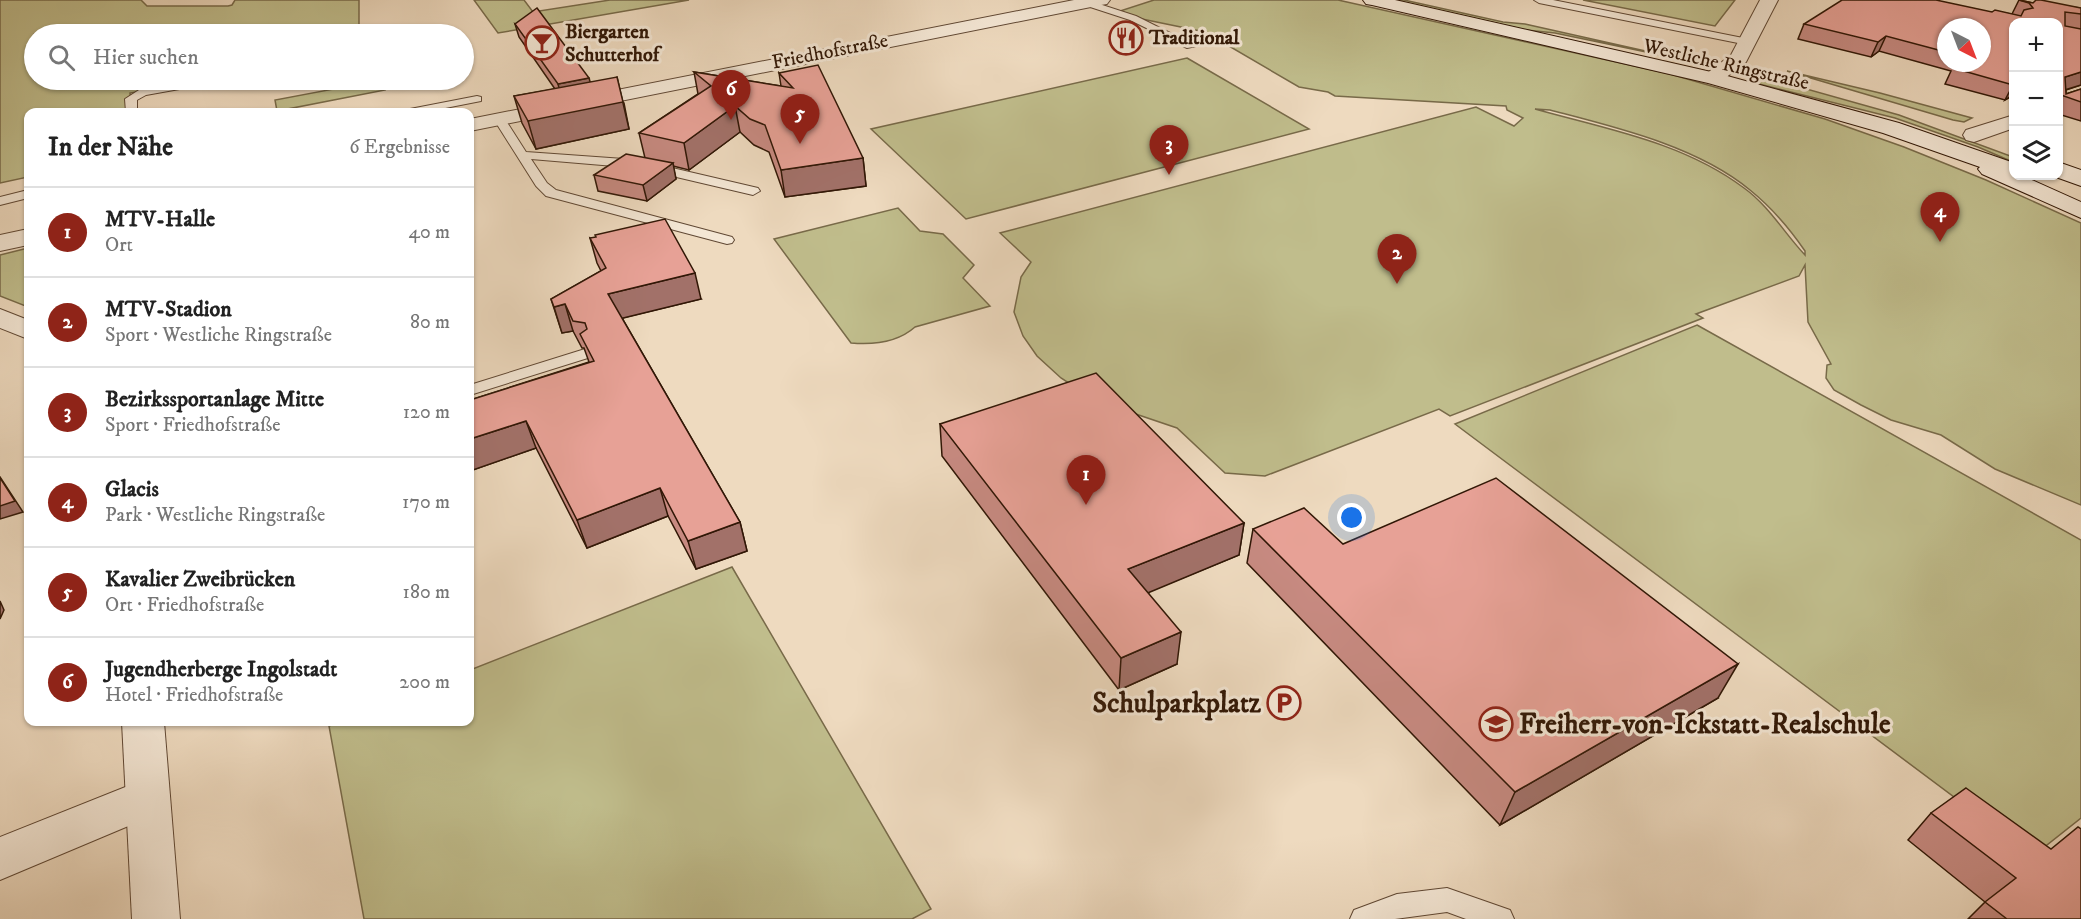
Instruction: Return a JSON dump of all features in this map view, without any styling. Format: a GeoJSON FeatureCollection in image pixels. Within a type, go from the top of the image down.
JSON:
{"type":"FeatureCollection","features":[{"type":"Feature","properties":{"kind":"main road","name":"Westliche Ringstraße"},"geometry":{"type":"LineString","coordinates":[[1372,0],[1713,78],[1926,139],[2009,170]]}},
{"type":"Feature","properties":{"kind":"main road","name":"Westliche Ringstraße"},"geometry":{"type":"LineString","coordinates":[[1433,0],[1731,65],[1811,85]]}},
{"type":"Feature","properties":{"kind":"main road"},"geometry":{"type":"LineString","coordinates":[[1713,78],[1739,58],[1769,0]]}},
{"type":"Feature","properties":{"kind":"main road","name":"Friedhofstraße"},"geometry":{"type":"LineString","coordinates":[[474,124],[1091,1]]}},
{"type":"Feature","properties":{"kind":"main road"},"geometry":{"type":"LineString","coordinates":[[1877,103],[1910,113]]}},
{"type":"Feature","properties":{"kind":"main road"},"geometry":{"type":"LineString","coordinates":[[1974,135],[2009,122]]}},
{"type":"Feature","properties":{"kind":"main road"},"geometry":{"type":"LineString","coordinates":[[1951,127],[2004,146]]}},
{"type":"Feature","properties":{"kind":"main road","name":"Westliche Ringstraße"},"geometry":{"type":"LineString","coordinates":[[1926,139],[2081,211]]}},
{"type":"Feature","properties":{"kind":"main road"},"geometry":{"type":"LineString","coordinates":[[2063,169],[2081,174]]}},
{"type":"Feature","properties":{"kind":"main road"},"geometry":{"type":"LineString","coordinates":[[2063,170],[2081,179]]}},
{"type":"Feature","properties":{"kind":"main road"},"geometry":{"type":"LineString","coordinates":[[2037,180],[2081,197]]}},
{"type":"Feature","properties":{"kind":"main road"},"geometry":{"type":"LineString","coordinates":[[0,317],[24,329]]}},
{"type":"Feature","properties":{"kind":"main road"},"geometry":{"type":"LineString","coordinates":[[143,726],[156,919]]}},
{"type":"Feature","properties":{"kind":"main road"},"geometry":{"type":"LineString","coordinates":[[0,859],[148,797]]}},
{"type":"Feature","properties":{"kind":"lane","name":"Westliche Ringstraße"},"geometry":{"type":"LineString","coordinates":[[1539,0],[1748,42]]}},
{"type":"Feature","properties":{"kind":"lane"},"geometry":{"type":"LineString","coordinates":[[1091,1],[1191,46]]}},
{"type":"Feature","properties":{"kind":"lane"},"geometry":{"type":"LineString","coordinates":[[132,108],[131,99],[143,92],[155,90]]}},
{"type":"Feature","properties":{"kind":"lane"},"geometry":{"type":"LineString","coordinates":[[431,108],[477,99]]}},
{"type":"Feature","properties":{"kind":"lane"},"geometry":{"type":"LineString","coordinates":[[499,118],[543,186],[551,193],[727,240]]}},
{"type":"Feature","properties":{"kind":"lane"},"geometry":{"type":"LineString","coordinates":[[523,155],[638,164],[753,191]]}},
{"type":"Feature","properties":{"kind":"lane"},"geometry":{"type":"LineString","coordinates":[[0,201],[24,195]]}},
{"type":"Feature","properties":{"kind":"lane"},"geometry":{"type":"LineString","coordinates":[[474,389],[585,354]]}},
{"type":"Feature","properties":{"kind":"lane"},"geometry":{"type":"LineString","coordinates":[[1363,919],[1397,906],[1448,900],[1501,919]]}},
{"type":"Feature","properties":{"kind":"shaded area"},"geometry":{"type":"Polygon","coordinates":[[[0,0],[141,0],[147,6],[228,6],[232,5],[235,0],[359,0],[359,24],[24,24],[24,90],[147,90],[130,93],[132,108],[24,108],[24,178],[0,183],[0,0]]]}},
{"type":"Feature","properties":{"kind":"shaded area"},"geometry":{"type":"Polygon","coordinates":[[[474,0],[524,0],[533,12],[610,0],[689,0],[498,33],[474,0]]]}},
{"type":"Feature","properties":{"kind":"shaded area"},"geometry":{"type":"Polygon","coordinates":[[[1154,0],[1338,0],[1670,74],[1825,119],[1904,147],[1986,180],[2081,223],[2081,505],[1995,469],[1941,435],[1891,420],[1834,390],[1826,378],[1827,365],[1831,364],[1808,322],[1805,265],[1799,276],[1696,314],[1703,318],[1450,416],[1439,409],[1265,476],[1225,473],[1177,428],[1087,395],[1061,378],[1037,356],[1023,336],[1014,312],[1021,277],[1031,262],[1000,233],[1476,107],[1514,126],[1523,118],[1507,110],[1506,106],[1335,96],[1328,92],[1299,87],[1205,32],[1142,19],[1120,11],[1154,0]],[[1535,109],[1670,148],[1720,172],[1753,195],[1805,255],[1805,251],[1793,235],[1765,204],[1750,190],[1706,161],[1628,131],[1550,110],[1535,109]]]}},
{"type":"Feature","properties":{"kind":"shaded area"},"geometry":{"type":"Polygon","coordinates":[[[1393,0],[1404,0],[1503,22],[1525,24],[1699,63],[1555,33],[1526,30],[1393,0]]]}},
{"type":"Feature","properties":{"kind":"shaded area"},"geometry":{"type":"Polygon","coordinates":[[[1583,0],[1735,0],[1715,26],[1583,0]]]}},
{"type":"Feature","properties":{"kind":"shaded area"},"geometry":{"type":"Polygon","coordinates":[[[1187,58],[1309,129],[966,219],[871,129],[1187,58]]]}},
{"type":"Feature","properties":{"kind":"shaded area"},"geometry":{"type":"Polygon","coordinates":[[[1787,71],[1972,118],[1964,122],[1953,120],[1787,71]]]}},
{"type":"Feature","properties":{"kind":"shaded area"},"geometry":{"type":"Polygon","coordinates":[[[1764,77],[1899,115],[2009,156],[2009,160],[1895,118],[1755,83],[1764,77]]]}},
{"type":"Feature","properties":{"kind":"shaded area"},"geometry":{"type":"Polygon","coordinates":[[[328,90],[385,90],[292,108],[276,108],[275,100],[328,90]]]}},
{"type":"Feature","properties":{"kind":"shaded area"},"geometry":{"type":"Polygon","coordinates":[[[898,208],[920,231],[943,234],[974,265],[963,278],[990,306],[915,327],[893,340],[868,344],[851,343],[774,239],[898,208]]]}},
{"type":"Feature","properties":{"kind":"shaded area"},"geometry":{"type":"Polygon","coordinates":[[[24,249],[24,305],[0,296],[0,255],[24,249]]]}},
{"type":"Feature","properties":{"kind":"shaded area"},"geometry":{"type":"Polygon","coordinates":[[[1697,325],[2081,540],[2081,818],[2033,856],[1455,424],[1697,325]]]}},
{"type":"Feature","properties":{"kind":"shaded area"},"geometry":{"type":"Polygon","coordinates":[[[732,567],[931,909],[912,919],[364,919],[329,726],[474,726],[474,668],[732,567]]]}},
{"type":"Feature","properties":{"kind":"building"},"geometry":{"type":"Polygon","coordinates":[[[1842,0],[1936,0],[2021,16],[2024,10],[2033,8],[2029,3],[2019,0],[2033,3],[2041,0],[2081,8],[2081,14],[2065,12],[2065,26],[2081,29],[2081,72],[2065,77],[2066,94],[2081,89],[2081,102],[2063,96],[2063,18],[2009,18],[2009,84],[1967,72],[1991,72],[1991,18],[1937,18],[1937,50],[1886,36],[1878,42],[1804,24],[1842,0]]]}},
{"type":"Feature","properties":{"kind":"building"},"geometry":{"type":"Polygon","coordinates":[[[537,8],[589,78],[558,84],[515,24],[537,8]]]}},
{"type":"Feature","properties":{"kind":"building"},"geometry":{"type":"Polygon","coordinates":[[[818,65],[863,158],[781,170],[765,125],[750,119],[735,106],[684,143],[639,133],[711,86],[694,72],[793,88],[779,73],[818,65]]]}},
{"type":"Feature","properties":{"kind":"building"},"geometry":{"type":"Polygon","coordinates":[[[617,77],[623,102],[528,121],[514,96],[617,77]]]}},
{"type":"Feature","properties":{"kind":"building"},"geometry":{"type":"Polygon","coordinates":[[[626,154],[673,163],[643,185],[594,175],[626,154]]]}},
{"type":"Feature","properties":{"kind":"building"},"geometry":{"type":"Polygon","coordinates":[[[665,219],[695,273],[608,294],[740,522],[688,541],[660,488],[577,520],[526,421],[474,438],[474,399],[594,361],[580,334],[587,329],[585,323],[573,321],[565,304],[554,307],[551,299],[606,268],[590,238],[596,237],[595,235],[665,219]]]}},
{"type":"Feature","properties":{"kind":"building"},"geometry":{"type":"Polygon","coordinates":[[[1096,373],[1244,523],[1128,569],[1181,632],[1121,658],[940,424],[1096,373]]]}},
{"type":"Feature","properties":{"kind":"building"},"geometry":{"type":"Polygon","coordinates":[[[0,478],[15,501],[0,506],[0,478]]]}},
{"type":"Feature","properties":{"kind":"building"},"geometry":{"type":"Polygon","coordinates":[[[1496,478],[1738,664],[1515,792],[1253,529],[1304,508],[1343,544],[1496,478]]]}},
{"type":"Feature","properties":{"kind":"building"},"geometry":{"type":"Polygon","coordinates":[[[1966,788],[2051,849],[2078,827],[2081,829],[2081,919],[2007,919],[1985,902],[2016,878],[1931,813],[1966,788]]]}},
{"type":"Feature","properties":{"kind":"place","name":"Traditional"},"geometry":{"type":"Point","coordinates":[1126,38]}},
{"type":"Feature","properties":{"kind":"place","name":"Biergarten Schutterhof"},"geometry":{"type":"Point","coordinates":[542,43]}},
{"type":"Feature","properties":{"kind":"place","name":"Jugendherberge Ingolstadt"},"geometry":{"type":"Point","coordinates":[731,120]}},
{"type":"Feature","properties":{"kind":"place","name":"Kavalier Zweibrücken"},"geometry":{"type":"Point","coordinates":[800,144]}},
{"type":"Feature","properties":{"kind":"place","name":"Bezirkssportanlage Mitte"},"geometry":{"type":"Point","coordinates":[1169,175]}},
{"type":"Feature","properties":{"kind":"place","name":"Glacis"},"geometry":{"type":"Point","coordinates":[1940,242]}},
{"type":"Feature","properties":{"kind":"place","name":"MTV-Stadion"},"geometry":{"type":"Point","coordinates":[1397,284]}},
{"type":"Feature","properties":{"kind":"place","name":"MTV-Halle"},"geometry":{"type":"Point","coordinates":[1086,505]}},
{"type":"Feature","properties":{"kind":"place","name":"Schulparkplatz"},"geometry":{"type":"Point","coordinates":[1284,703]}},
{"type":"Feature","properties":{"kind":"place","name":"Freiherr-von-Ickstatt-Realschule"},"geometry":{"type":"Point","coordinates":[1496,724]}}]}
